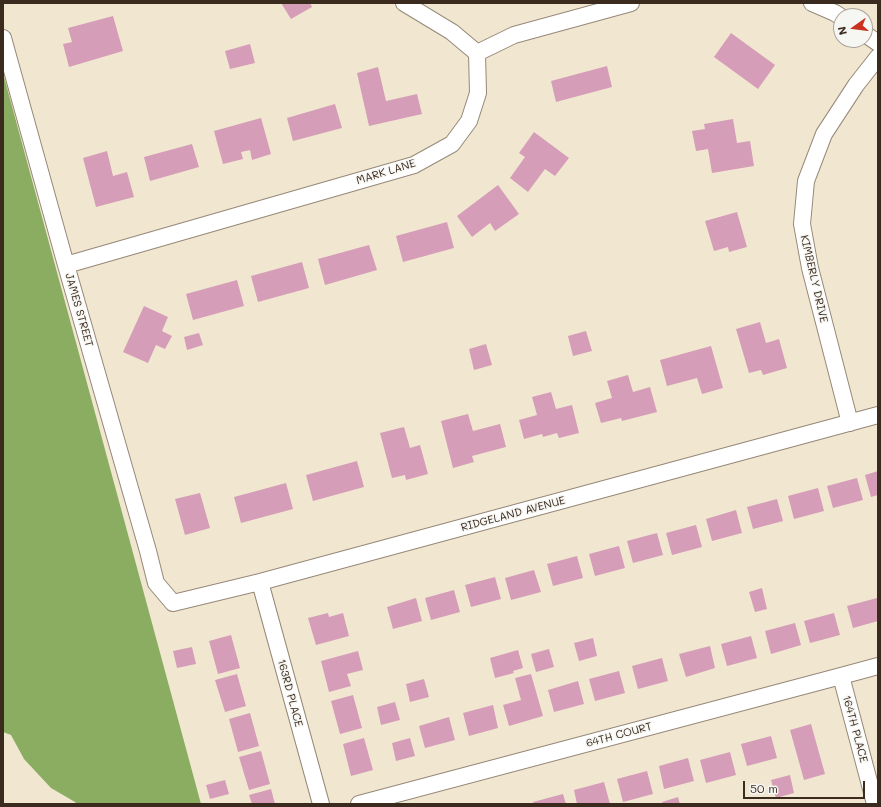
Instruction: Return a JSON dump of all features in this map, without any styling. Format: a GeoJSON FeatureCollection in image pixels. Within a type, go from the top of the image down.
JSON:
{"type":"FeatureCollection","features":[{"type":"Feature","properties":{"kind":"street"},"geometry":{"type":"LineString","coordinates":[[404,3],[452,32],[477,53],[514,35],[631,3]]}},
{"type":"Feature","properties":{"kind":"street"},"geometry":{"type":"LineString","coordinates":[[812,3],[833,12]]}},
{"type":"Feature","properties":{"kind":"street","name":"JAMES STREET"},"geometry":{"type":"LineString","coordinates":[[3,38],[156,583]]}},
{"type":"Feature","properties":{"kind":"street","name":"MARK LANE"},"geometry":{"type":"LineString","coordinates":[[66,266],[414,165],[452,144],[469,121],[478,93],[477,53]]}},
{"type":"Feature","properties":{"kind":"street","name":"KIMBERLY DRIVE"},"geometry":{"type":"LineString","coordinates":[[850,423],[810,268],[802,224],[806,181],[824,134],[856,85],[878,57]]}},
{"type":"Feature","properties":{"kind":"street","name":"RIDGELAND AVENUE"},"geometry":{"type":"LineString","coordinates":[[156,583],[173,603],[260,582],[878,415]]}},
{"type":"Feature","properties":{"kind":"street","name":"163RD PLACE"},"geometry":{"type":"LineString","coordinates":[[260,582],[321,804]]}},
{"type":"Feature","properties":{"kind":"street","name":"64TH COURT"},"geometry":{"type":"LineString","coordinates":[[360,804],[878,666]]}},
{"type":"Feature","properties":{"kind":"street","name":"164TH PLACE"},"geometry":{"type":"LineString","coordinates":[[841,676],[875,804]]}},
{"type":"Feature","properties":{"kind":"green space"},"geometry":{"type":"Polygon","coordinates":[[[3,73],[201,804],[77,804],[51,788],[24,759],[11,735],[3,732],[3,73]]]}},
{"type":"Feature","properties":{"kind":"building"},"geometry":{"type":"Polygon","coordinates":[[[281,3],[310,3],[312,7],[291,19],[281,3]]]}},
{"type":"Feature","properties":{"kind":"building"},"geometry":{"type":"Polygon","coordinates":[[[113,16],[123,51],[69,67],[63,44],[72,42],[68,28],[113,16]]]}},
{"type":"Feature","properties":{"kind":"building"},"geometry":{"type":"Polygon","coordinates":[[[731,33],[775,65],[758,89],[714,57],[731,33]]]}},
{"type":"Feature","properties":{"kind":"building"},"geometry":{"type":"Polygon","coordinates":[[[250,44],[255,63],[230,69],[225,51],[250,44]]]}},
{"type":"Feature","properties":{"kind":"building"},"geometry":{"type":"Polygon","coordinates":[[[607,66],[612,87],[556,102],[551,81],[607,66]]]}},
{"type":"Feature","properties":{"kind":"building"},"geometry":{"type":"Polygon","coordinates":[[[378,67],[386,101],[417,94],[422,114],[369,126],[357,73],[378,67]]]}},
{"type":"Feature","properties":{"kind":"building"},"geometry":{"type":"Polygon","coordinates":[[[335,104],[342,128],[293,141],[287,118],[335,104]]]}},
{"type":"Feature","properties":{"kind":"building"},"geometry":{"type":"Polygon","coordinates":[[[261,118],[271,154],[252,160],[250,150],[241,152],[243,159],[223,164],[214,131],[261,118]]]}},
{"type":"Feature","properties":{"kind":"building"},"geometry":{"type":"Polygon","coordinates":[[[733,119],[737,143],[750,141],[754,166],[712,173],[708,149],[696,151],[692,131],[705,129],[704,124],[733,119]]]}},
{"type":"Feature","properties":{"kind":"building"},"geometry":{"type":"Polygon","coordinates":[[[534,132],[569,158],[555,176],[545,169],[528,192],[510,178],[525,157],[519,153],[534,132]]]}},
{"type":"Feature","properties":{"kind":"building"},"geometry":{"type":"Polygon","coordinates":[[[192,144],[199,167],[150,181],[144,157],[192,144]]]}},
{"type":"Feature","properties":{"kind":"building"},"geometry":{"type":"Polygon","coordinates":[[[107,151],[113,176],[127,172],[134,197],[96,207],[83,158],[107,151]]]}},
{"type":"Feature","properties":{"kind":"building"},"geometry":{"type":"Polygon","coordinates":[[[498,185],[519,214],[495,231],[490,223],[472,237],[457,216],[498,185]]]}},
{"type":"Feature","properties":{"kind":"building"},"geometry":{"type":"Polygon","coordinates":[[[737,212],[747,247],[729,252],[728,247],[714,251],[705,221],[737,212]]]}},
{"type":"Feature","properties":{"kind":"building"},"geometry":{"type":"Polygon","coordinates":[[[447,222],[454,248],[403,262],[396,236],[447,222]]]}},
{"type":"Feature","properties":{"kind":"building"},"geometry":{"type":"Polygon","coordinates":[[[369,245],[377,270],[325,285],[318,259],[369,245]]]}},
{"type":"Feature","properties":{"kind":"building"},"geometry":{"type":"Polygon","coordinates":[[[302,262],[309,288],[258,302],[251,276],[302,262]]]}},
{"type":"Feature","properties":{"kind":"building"},"geometry":{"type":"Polygon","coordinates":[[[237,280],[244,306],[193,320],[186,294],[237,280]]]}},
{"type":"Feature","properties":{"kind":"building"},"geometry":{"type":"Polygon","coordinates":[[[144,306],[168,317],[162,331],[172,336],[165,349],[156,345],[148,363],[123,352],[144,306]]]}},
{"type":"Feature","properties":{"kind":"building"},"geometry":{"type":"Polygon","coordinates":[[[760,322],[766,343],[779,339],[787,368],[763,375],[761,370],[749,373],[736,329],[760,322]]]}},
{"type":"Feature","properties":{"kind":"building"},"geometry":{"type":"Polygon","coordinates":[[[586,331],[592,351],[573,356],[568,336],[586,331]]]}},
{"type":"Feature","properties":{"kind":"building"},"geometry":{"type":"Polygon","coordinates":[[[199,333],[203,345],[187,350],[184,337],[199,333]]]}},
{"type":"Feature","properties":{"kind":"building"},"geometry":{"type":"Polygon","coordinates":[[[486,344],[492,365],[474,370],[469,349],[486,344]]]}},
{"type":"Feature","properties":{"kind":"building"},"geometry":{"type":"Polygon","coordinates":[[[711,346],[723,388],[702,394],[697,378],[667,386],[660,360],[711,346]]]}},
{"type":"Feature","properties":{"kind":"building"},"geometry":{"type":"Polygon","coordinates":[[[628,375],[633,392],[650,387],[657,412],[622,421],[621,418],[601,423],[595,403],[612,398],[607,381],[628,375]]]}},
{"type":"Feature","properties":{"kind":"building"},"geometry":{"type":"Polygon","coordinates":[[[551,392],[556,409],[572,405],[579,433],[559,438],[557,433],[543,437],[542,434],[524,439],[519,420],[537,415],[532,397],[551,392]]]}},
{"type":"Feature","properties":{"kind":"building"},"geometry":{"type":"Polygon","coordinates":[[[468,414],[473,431],[500,424],[506,447],[472,456],[474,462],[453,468],[441,421],[468,414]]]}},
{"type":"Feature","properties":{"kind":"building"},"geometry":{"type":"Polygon","coordinates":[[[404,427],[410,448],[420,445],[428,474],[406,480],[405,475],[392,478],[380,433],[404,427]]]}},
{"type":"Feature","properties":{"kind":"building"},"geometry":{"type":"Polygon","coordinates":[[[357,461],[364,487],[313,501],[306,475],[357,461]]]}},
{"type":"Feature","properties":{"kind":"building"},"geometry":{"type":"Polygon","coordinates":[[[878,471],[878,495],[871,497],[865,475],[878,471]]]}},
{"type":"Feature","properties":{"kind":"building"},"geometry":{"type":"Polygon","coordinates":[[[857,478],[863,500],[833,508],[827,486],[857,478]]]}},
{"type":"Feature","properties":{"kind":"building"},"geometry":{"type":"Polygon","coordinates":[[[286,483],[293,509],[241,523],[234,497],[286,483]]]}},
{"type":"Feature","properties":{"kind":"building"},"geometry":{"type":"Polygon","coordinates":[[[818,488],[824,511],[794,519],[788,496],[818,488]]]}},
{"type":"Feature","properties":{"kind":"building"},"geometry":{"type":"Polygon","coordinates":[[[200,493],[210,528],[185,535],[175,499],[200,493]]]}},
{"type":"Feature","properties":{"kind":"building"},"geometry":{"type":"Polygon","coordinates":[[[777,499],[783,521],[753,529],[747,507],[777,499]]]}},
{"type":"Feature","properties":{"kind":"building"},"geometry":{"type":"Polygon","coordinates":[[[736,510],[742,533],[712,541],[706,519],[736,510]]]}},
{"type":"Feature","properties":{"kind":"building"},"geometry":{"type":"Polygon","coordinates":[[[696,525],[702,547],[672,555],[666,533],[696,525]]]}},
{"type":"Feature","properties":{"kind":"building"},"geometry":{"type":"Polygon","coordinates":[[[657,533],[663,555],[633,563],[627,541],[657,533]]]}},
{"type":"Feature","properties":{"kind":"building"},"geometry":{"type":"Polygon","coordinates":[[[619,546],[625,568],[595,576],[589,554],[619,546]]]}},
{"type":"Feature","properties":{"kind":"building"},"geometry":{"type":"Polygon","coordinates":[[[577,556],[583,578],[553,586],[547,564],[577,556]]]}},
{"type":"Feature","properties":{"kind":"building"},"geometry":{"type":"Polygon","coordinates":[[[534,570],[541,592],[511,600],[505,578],[534,570]]]}},
{"type":"Feature","properties":{"kind":"building"},"geometry":{"type":"Polygon","coordinates":[[[495,577],[501,599],[471,607],[465,585],[495,577]]]}},
{"type":"Feature","properties":{"kind":"building"},"geometry":{"type":"Polygon","coordinates":[[[762,588],[767,609],[755,612],[749,592],[762,588]]]}},
{"type":"Feature","properties":{"kind":"building"},"geometry":{"type":"Polygon","coordinates":[[[454,590],[460,612],[431,620],[425,598],[454,590]]]}},
{"type":"Feature","properties":{"kind":"building"},"geometry":{"type":"Polygon","coordinates":[[[416,598],[422,621],[393,629],[387,607],[416,598]]]}},
{"type":"Feature","properties":{"kind":"building"},"geometry":{"type":"Polygon","coordinates":[[[877,598],[878,621],[853,628],[847,606],[877,598]]]}},
{"type":"Feature","properties":{"kind":"building"},"geometry":{"type":"Polygon","coordinates":[[[328,613],[329,617],[343,613],[349,636],[316,645],[308,618],[328,613]]]}},
{"type":"Feature","properties":{"kind":"building"},"geometry":{"type":"Polygon","coordinates":[[[834,613],[840,635],[810,643],[804,621],[834,613]]]}},
{"type":"Feature","properties":{"kind":"building"},"geometry":{"type":"Polygon","coordinates":[[[795,623],[801,645],[771,654],[765,631],[795,623]]]}},
{"type":"Feature","properties":{"kind":"building"},"geometry":{"type":"Polygon","coordinates":[[[231,635],[240,668],[218,674],[209,641],[231,635]]]}},
{"type":"Feature","properties":{"kind":"building"},"geometry":{"type":"Polygon","coordinates":[[[751,636],[757,658],[727,666],[721,644],[751,636]]]}},
{"type":"Feature","properties":{"kind":"building"},"geometry":{"type":"Polygon","coordinates":[[[593,638],[597,656],[579,661],[574,643],[593,638]]]}},
{"type":"Feature","properties":{"kind":"building"},"geometry":{"type":"Polygon","coordinates":[[[710,646],[715,668],[686,677],[679,654],[710,646]]]}},
{"type":"Feature","properties":{"kind":"building"},"geometry":{"type":"Polygon","coordinates":[[[192,647],[196,664],[177,668],[173,651],[192,647]]]}},
{"type":"Feature","properties":{"kind":"building"},"geometry":{"type":"Polygon","coordinates":[[[549,649],[554,667],[536,672],[531,654],[549,649]]]}},
{"type":"Feature","properties":{"kind":"building"},"geometry":{"type":"Polygon","coordinates":[[[518,650],[523,668],[513,671],[514,673],[495,678],[490,658],[518,650]]]}},
{"type":"Feature","properties":{"kind":"building"},"geometry":{"type":"Polygon","coordinates":[[[358,651],[363,670],[347,674],[351,686],[329,692],[321,661],[358,651]]]}},
{"type":"Feature","properties":{"kind":"building"},"geometry":{"type":"Polygon","coordinates":[[[662,658],[668,681],[638,689],[632,666],[662,658]]]}},
{"type":"Feature","properties":{"kind":"building"},"geometry":{"type":"Polygon","coordinates":[[[619,671],[625,693],[595,701],[589,679],[619,671]]]}},
{"type":"Feature","properties":{"kind":"building"},"geometry":{"type":"Polygon","coordinates":[[[237,674],[246,706],[225,712],[215,680],[237,674]]]}},
{"type":"Feature","properties":{"kind":"building"},"geometry":{"type":"Polygon","coordinates":[[[531,674],[543,716],[509,726],[503,705],[521,700],[515,678],[531,674]]]}},
{"type":"Feature","properties":{"kind":"building"},"geometry":{"type":"Polygon","coordinates":[[[424,679],[429,697],[410,702],[406,684],[424,679]]]}},
{"type":"Feature","properties":{"kind":"building"},"geometry":{"type":"Polygon","coordinates":[[[578,681],[584,704],[554,712],[548,690],[578,681]]]}},
{"type":"Feature","properties":{"kind":"building"},"geometry":{"type":"Polygon","coordinates":[[[353,695],[362,728],[340,734],[331,701],[353,695]]]}},
{"type":"Feature","properties":{"kind":"building"},"geometry":{"type":"Polygon","coordinates":[[[395,702],[400,720],[381,725],[377,707],[395,702]]]}},
{"type":"Feature","properties":{"kind":"building"},"geometry":{"type":"Polygon","coordinates":[[[493,705],[498,728],[469,736],[463,713],[493,705]]]}},
{"type":"Feature","properties":{"kind":"building"},"geometry":{"type":"Polygon","coordinates":[[[250,713],[259,746],[238,752],[229,719],[250,713]]]}},
{"type":"Feature","properties":{"kind":"building"},"geometry":{"type":"Polygon","coordinates":[[[449,717],[455,740],[425,748],[419,726],[449,717]]]}},
{"type":"Feature","properties":{"kind":"building"},"geometry":{"type":"Polygon","coordinates":[[[811,724],[825,774],[804,780],[790,730],[811,724]]]}},
{"type":"Feature","properties":{"kind":"building"},"geometry":{"type":"Polygon","coordinates":[[[771,736],[777,758],[747,766],[741,744],[771,736]]]}},
{"type":"Feature","properties":{"kind":"building"},"geometry":{"type":"Polygon","coordinates":[[[364,738],[373,770],[351,776],[343,744],[364,738]]]}},
{"type":"Feature","properties":{"kind":"building"},"geometry":{"type":"Polygon","coordinates":[[[410,738],[415,756],[396,761],[392,743],[410,738]]]}},
{"type":"Feature","properties":{"kind":"building"},"geometry":{"type":"Polygon","coordinates":[[[261,751],[270,784],[249,790],[239,757],[261,751]]]}},
{"type":"Feature","properties":{"kind":"building"},"geometry":{"type":"Polygon","coordinates":[[[730,752],[736,775],[706,783],[700,760],[730,752]]]}},
{"type":"Feature","properties":{"kind":"building"},"geometry":{"type":"Polygon","coordinates":[[[688,758],[694,781],[664,789],[659,766],[688,758]]]}},
{"type":"Feature","properties":{"kind":"building"},"geometry":{"type":"Polygon","coordinates":[[[647,771],[653,794],[623,802],[617,779],[647,771]]]}},
{"type":"Feature","properties":{"kind":"building"},"geometry":{"type":"Polygon","coordinates":[[[790,775],[794,793],[776,798],[771,780],[790,775]]]}},
{"type":"Feature","properties":{"kind":"building"},"geometry":{"type":"Polygon","coordinates":[[[225,780],[229,794],[210,799],[206,785],[225,780]]]}},
{"type":"Feature","properties":{"kind":"building"},"geometry":{"type":"Polygon","coordinates":[[[604,782],[610,804],[577,804],[574,790],[604,782]]]}},
{"type":"Feature","properties":{"kind":"building"},"geometry":{"type":"Polygon","coordinates":[[[271,789],[275,804],[252,804],[249,795],[271,789]]]}},
{"type":"Feature","properties":{"kind":"building"},"geometry":{"type":"Polygon","coordinates":[[[563,794],[566,804],[534,804],[533,802],[563,794]]]}},
{"type":"Feature","properties":{"kind":"building"},"geometry":{"type":"Polygon","coordinates":[[[678,797],[680,804],[663,804],[662,802],[678,797]]]}}]}
